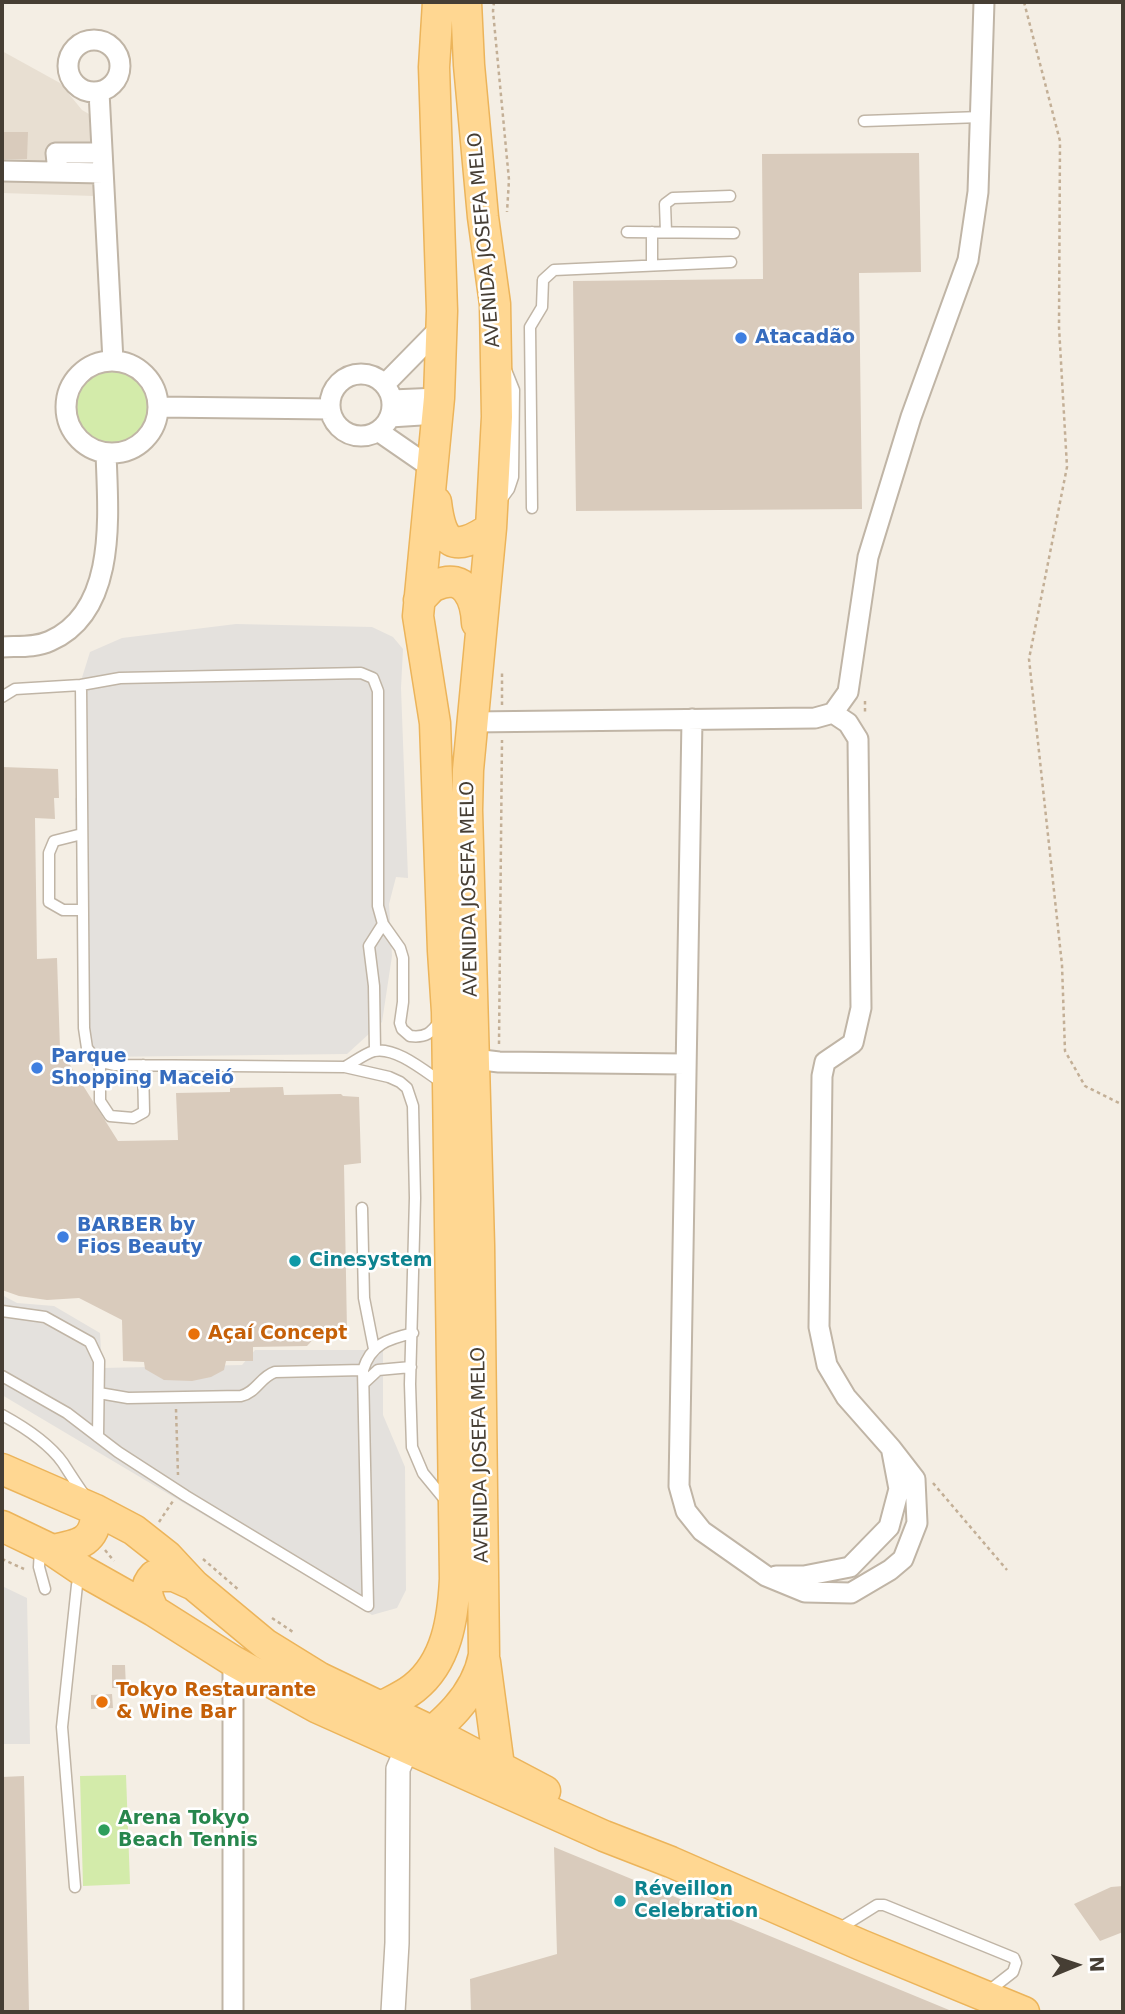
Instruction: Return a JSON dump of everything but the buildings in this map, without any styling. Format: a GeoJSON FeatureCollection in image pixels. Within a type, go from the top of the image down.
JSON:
{"type":"FeatureCollection","features":[{"type":"Feature","properties":{"kind":"main road","name":"AVENIDA JOSEFA MELO"},"geometry":{"type":"LineString","coordinates":[[381,1707],[416,1687],[429,1674],[439,1658],[454,1613],[455,1513],[447,1012],[435,723],[420,642],[418,616],[438,406],[441,327],[434,67],[438,2]]}},
{"type":"Feature","properties":{"kind":"main road","name":"AVENIDA JOSEFA MELO"},"geometry":{"type":"LineString","coordinates":[[422,1741],[473,1689],[481,1672],[484,1656],[479,1245],[486,1060],[467,810],[472,722],[490,664],[491,520],[497,417],[495,304],[482,203],[466,2]]}},
{"type":"Feature","properties":{"kind":"main road"},"geometry":{"type":"LineString","coordinates":[[432,472],[439,526],[445,537],[453,541],[476,538],[491,520]]}},
{"type":"Feature","properties":{"kind":"main road"},"geometry":{"type":"LineString","coordinates":[[419,600],[435,585],[451,582],[462,585],[471,593],[490,664]]}},
{"type":"Feature","properties":{"kind":"main road"},"geometry":{"type":"LineString","coordinates":[[2,1469],[96,1510],[152,1542],[194,1586],[265,1644],[320,1678],[381,1707],[422,1741],[591,1830],[1024,2012]]}},
{"type":"Feature","properties":{"kind":"main road"},"geometry":{"type":"LineString","coordinates":[[46,1547],[80,1543],[89,1538],[94,1529],[96,1510]]}},
{"type":"Feature","properties":{"kind":"main road"},"geometry":{"type":"LineString","coordinates":[[2,1526],[46,1547],[233,1661],[318,1708],[499,1766],[671,1862]]}},
{"type":"Feature","properties":{"kind":"main road"},"geometry":{"type":"LineString","coordinates":[[154,1611],[146,1590],[154,1576],[174,1576],[194,1586]]}},
{"type":"Feature","properties":{"kind":"main road"},"geometry":{"type":"LineString","coordinates":[[484,1656],[499,1766]]}},
{"type":"Feature","properties":{"kind":"main road"},"geometry":{"type":"LineString","coordinates":[[439,1658],[447,1683],[460,1689],[473,1689]]}},
{"type":"Feature","properties":{"kind":"street"},"geometry":{"type":"LineString","coordinates":[[472,722],[815,718],[833,713],[848,692],[868,557],[911,417],[968,260],[978,192],[984,2]]}},
{"type":"Feature","properties":{"kind":"street"},"geometry":{"type":"LineString","coordinates":[[99,92],[113,361]]}},
{"type":"Feature","properties":{"kind":"street"},"geometry":{"type":"LineString","coordinates":[[58,172],[56,153],[102,153]]}},
{"type":"Feature","properties":{"kind":"street"},"geometry":{"type":"LineString","coordinates":[[2,171],[103,173]]}},
{"type":"Feature","properties":{"kind":"street"},"geometry":{"type":"LineString","coordinates":[[432,472],[386,408],[370,374],[352,374],[337,384],[330,400],[330,409],[338,425],[353,435],[370,435],[386,408],[441,327]]}},
{"type":"Feature","properties":{"kind":"street"},"geometry":{"type":"LineString","coordinates":[[113,361],[127,363],[149,380],[156,393],[158,407],[154,426],[142,442],[125,451],[106,453],[81,441],[72,430],[66,404],[69,390],[76,378],[99,363],[113,361]]}},
{"type":"Feature","properties":{"kind":"street"},"geometry":{"type":"LineString","coordinates":[[386,408],[438,406]]}},
{"type":"Feature","properties":{"kind":"street"},"geometry":{"type":"LineString","coordinates":[[158,407],[330,409]]}},
{"type":"Feature","properties":{"kind":"street"},"geometry":{"type":"LineString","coordinates":[[2,647],[48,642],[66,632],[86,611],[96,591],[108,534],[106,453]]}},
{"type":"Feature","properties":{"kind":"street"},"geometry":{"type":"LineString","coordinates":[[692,719],[679,1486],[687,1511],[702,1531],[766,1576],[805,1592],[851,1593],[903,1559],[917,1523],[915,1479],[846,1396],[827,1365],[819,1327],[822,1076],[825,1062],[853,1043],[861,1008],[858,739],[848,723],[833,713]]}},
{"type":"Feature","properties":{"kind":"street"},"geometry":{"type":"LineString","coordinates":[[486,1060],[685,1065]]}},
{"type":"Feature","properties":{"kind":"street"},"geometry":{"type":"LineString","coordinates":[[766,1576],[804,1576],[850,1567],[889,1527],[899,1489],[891,1448]]}},
{"type":"Feature","properties":{"kind":"street"},"geometry":{"type":"LineString","coordinates":[[868,1548],[877,1542],[892,1546],[896,1557],[890,1570]]}},
{"type":"Feature","properties":{"kind":"street"},"geometry":{"type":"LineString","coordinates":[[233,1661],[233,2012]]}},
{"type":"Feature","properties":{"kind":"street"},"geometry":{"type":"LineString","coordinates":[[393,2012],[397,1943],[398,1769],[402,1759],[422,1741]]}},
{"type":"Feature","properties":{"kind":"lane"},"geometry":{"type":"LineString","coordinates":[[864,121],[981,117]]}},
{"type":"Feature","properties":{"kind":"lane"},"geometry":{"type":"LineString","coordinates":[[666,232],[665,204],[673,198],[730,196]]}},
{"type":"Feature","properties":{"kind":"lane"},"geometry":{"type":"LineString","coordinates":[[627,232],[734,233]]}},
{"type":"Feature","properties":{"kind":"lane"},"geometry":{"type":"LineString","coordinates":[[652,232],[652,265]]}},
{"type":"Feature","properties":{"kind":"lane"},"geometry":{"type":"LineString","coordinates":[[531,508],[530,327],[542,307],[543,280],[554,270],[731,262]]}},
{"type":"Feature","properties":{"kind":"lane"},"geometry":{"type":"LineString","coordinates":[[491,520],[513,477],[515,429],[514,390],[509,373],[495,352]]}},
{"type":"Feature","properties":{"kind":"lane"},"geometry":{"type":"LineString","coordinates":[[515,429],[531,429]]}},
{"type":"Feature","properties":{"kind":"lane"},"geometry":{"type":"LineString","coordinates":[[2,689],[81,685],[120,678],[361,673],[373,678],[378,691],[378,906],[383,924],[400,947],[403,958],[400,1023],[410,1037],[419,1037],[430,1034],[447,1012]]}},
{"type":"Feature","properties":{"kind":"lane"},"geometry":{"type":"LineString","coordinates":[[81,685],[85,1038],[92,1057],[100,1063],[143,1065],[345,1067],[400,1082],[411,1097],[413,1106],[415,1198],[410,1426],[412,1447],[416,1461],[455,1513]]}},
{"type":"Feature","properties":{"kind":"lane"},"geometry":{"type":"LineString","coordinates":[[2,697],[15,689]]}},
{"type":"Feature","properties":{"kind":"lane"},"geometry":{"type":"LineString","coordinates":[[82,834],[54,841],[49,853],[49,889],[50,902],[63,910],[83,910]]}},
{"type":"Feature","properties":{"kind":"lane"},"geometry":{"type":"LineString","coordinates":[[375,1051],[374,986],[369,946],[383,924]]}},
{"type":"Feature","properties":{"kind":"lane"},"geometry":{"type":"LineString","coordinates":[[345,1067],[375,1051],[390,1052],[407,1059],[449,1087]]}},
{"type":"Feature","properties":{"kind":"lane"},"geometry":{"type":"LineString","coordinates":[[100,1063],[100,1101],[110,1116],[133,1118],[144,1112],[143,1065]]}},
{"type":"Feature","properties":{"kind":"lane"},"geometry":{"type":"LineString","coordinates":[[362,1208],[364,1298],[374,1349]]}},
{"type":"Feature","properties":{"kind":"lane"},"geometry":{"type":"LineString","coordinates":[[2,1311],[45,1317],[90,1342],[99,1361],[98,1437]]}},
{"type":"Feature","properties":{"kind":"lane"},"geometry":{"type":"LineString","coordinates":[[2,1376],[66,1413],[179,1491],[368,1606],[363,1370],[367,1356],[374,1349],[393,1338],[412,1333]]}},
{"type":"Feature","properties":{"kind":"lane"},"geometry":{"type":"LineString","coordinates":[[363,1383],[378,1370],[411,1367]]}},
{"type":"Feature","properties":{"kind":"lane"},"geometry":{"type":"LineString","coordinates":[[99,1393],[115,1398],[249,1394],[268,1375],[275,1372],[363,1370]]}},
{"type":"Feature","properties":{"kind":"lane"},"geometry":{"type":"LineString","coordinates":[[2,1415],[31,1432],[61,1461],[96,1510]]}},
{"type":"Feature","properties":{"kind":"lane"},"geometry":{"type":"LineString","coordinates":[[45,1589],[39,1567],[46,1547]]}},
{"type":"Feature","properties":{"kind":"lane"},"geometry":{"type":"LineString","coordinates":[[75,1887],[62,1727],[77,1585],[83,1571]]}},
{"type":"Feature","properties":{"kind":"lane"},"geometry":{"type":"LineString","coordinates":[[833,1933],[881,1904],[1014,1958],[1016,1963],[1013,1972],[983,1995]]}},
{"type":"Feature","properties":{"kind":"path"},"geometry":{"type":"LineString","coordinates":[[494,2],[509,180],[507,221]]}},
{"type":"Feature","properties":{"kind":"path"},"geometry":{"type":"LineString","coordinates":[[1024,2],[1060,141],[1059,327],[1067,467],[1029,659],[1062,965],[1065,1051],[1085,1086],[1123,1105]]}},
{"type":"Feature","properties":{"kind":"path"},"geometry":{"type":"LineString","coordinates":[[486,1060],[502,722],[490,664]]}},
{"type":"Feature","properties":{"kind":"path"},"geometry":{"type":"LineString","coordinates":[[865,696],[865,723]]}},
{"type":"Feature","properties":{"kind":"path"},"geometry":{"type":"LineString","coordinates":[[158,1525],[179,1491],[176,1398]]}},
{"type":"Feature","properties":{"kind":"path"},"geometry":{"type":"LineString","coordinates":[[932,1482],[1007,1570]]}},
{"type":"Feature","properties":{"kind":"path"},"geometry":{"type":"LineString","coordinates":[[104,1541],[105,1549],[117,1564]]}},
{"type":"Feature","properties":{"kind":"path"},"geometry":{"type":"LineString","coordinates":[[196,1553],[242,1593]]}},
{"type":"Feature","properties":{"kind":"path"},"geometry":{"type":"LineString","coordinates":[[2,1559],[24,1569]]}},
{"type":"Feature","properties":{"kind":"path"},"geometry":{"type":"LineString","coordinates":[[272,1618],[294,1633]]}},
{"type":"Feature","properties":{"kind":"shaded area"},"geometry":{"type":"Polygon","coordinates":[[[2,51],[60,83],[82,110],[89,114],[94,196],[2,193],[2,51]]]}},
{"type":"Feature","properties":{"kind":"shaded area"},"geometry":{"type":"Polygon","coordinates":[[[236,624],[372,627],[393,637],[403,649],[401,688],[408,878],[396,877],[389,904],[392,956],[382,1022],[347,1054],[98,1057],[79,1016],[75,799],[81,787],[80,684],[90,652],[122,638],[236,624]]]}},
{"type":"Feature","properties":{"kind":"shaded area"},"geometry":{"type":"Polygon","coordinates":[[[2,1295],[17,1303],[54,1306],[100,1333],[102,1368],[242,1365],[255,1350],[383,1350],[383,1415],[405,1467],[406,1590],[397,1608],[372,1615],[2,1395],[2,1295]]]}},
{"type":"Feature","properties":{"kind":"shaded area"},"geometry":{"type":"Polygon","coordinates":[[[2,1586],[27,1598],[30,1744],[2,1744],[2,1586]]]}},
{"type":"Feature","properties":{"kind":"green space"},"geometry":{"type":"Polygon","coordinates":[[[112,371],[132,377],[142,387],[148,407],[142,427],[132,437],[112,443],[92,437],[82,427],[76,407],[82,387],[92,377],[112,371]]]}},
{"type":"Feature","properties":{"kind":"green space","name":"Arena Tokyo Beach Tennis"},"geometry":{"type":"Polygon","coordinates":[[[126,1775],[130,1884],[83,1886],[80,1776],[126,1775]]]}},
{"type":"Feature","properties":{"kind":"place","name":"Atacadão"},"geometry":{"type":"Point","coordinates":[741,338]}},
{"type":"Feature","properties":{"kind":"place","name":"Parque Shopping Maceió"},"geometry":{"type":"Point","coordinates":[37,1068]}},
{"type":"Feature","properties":{"kind":"place","name":"BARBER by Fios Beauty"},"geometry":{"type":"Point","coordinates":[63,1237]}},
{"type":"Feature","properties":{"kind":"place","name":"Cinesystem"},"geometry":{"type":"Point","coordinates":[295,1261]}},
{"type":"Feature","properties":{"kind":"place","name":"Açaí Concept"},"geometry":{"type":"Point","coordinates":[194,1334]}},
{"type":"Feature","properties":{"kind":"place","name":"Tokyo Restaurante & Wine Bar"},"geometry":{"type":"Point","coordinates":[102,1702]}},
{"type":"Feature","properties":{"kind":"place","name":"Arena Tokyo Beach Tennis"},"geometry":{"type":"Point","coordinates":[104,1830]}},
{"type":"Feature","properties":{"kind":"place","name":"Réveillon Celebration"},"geometry":{"type":"Point","coordinates":[620,1901]}}]}
